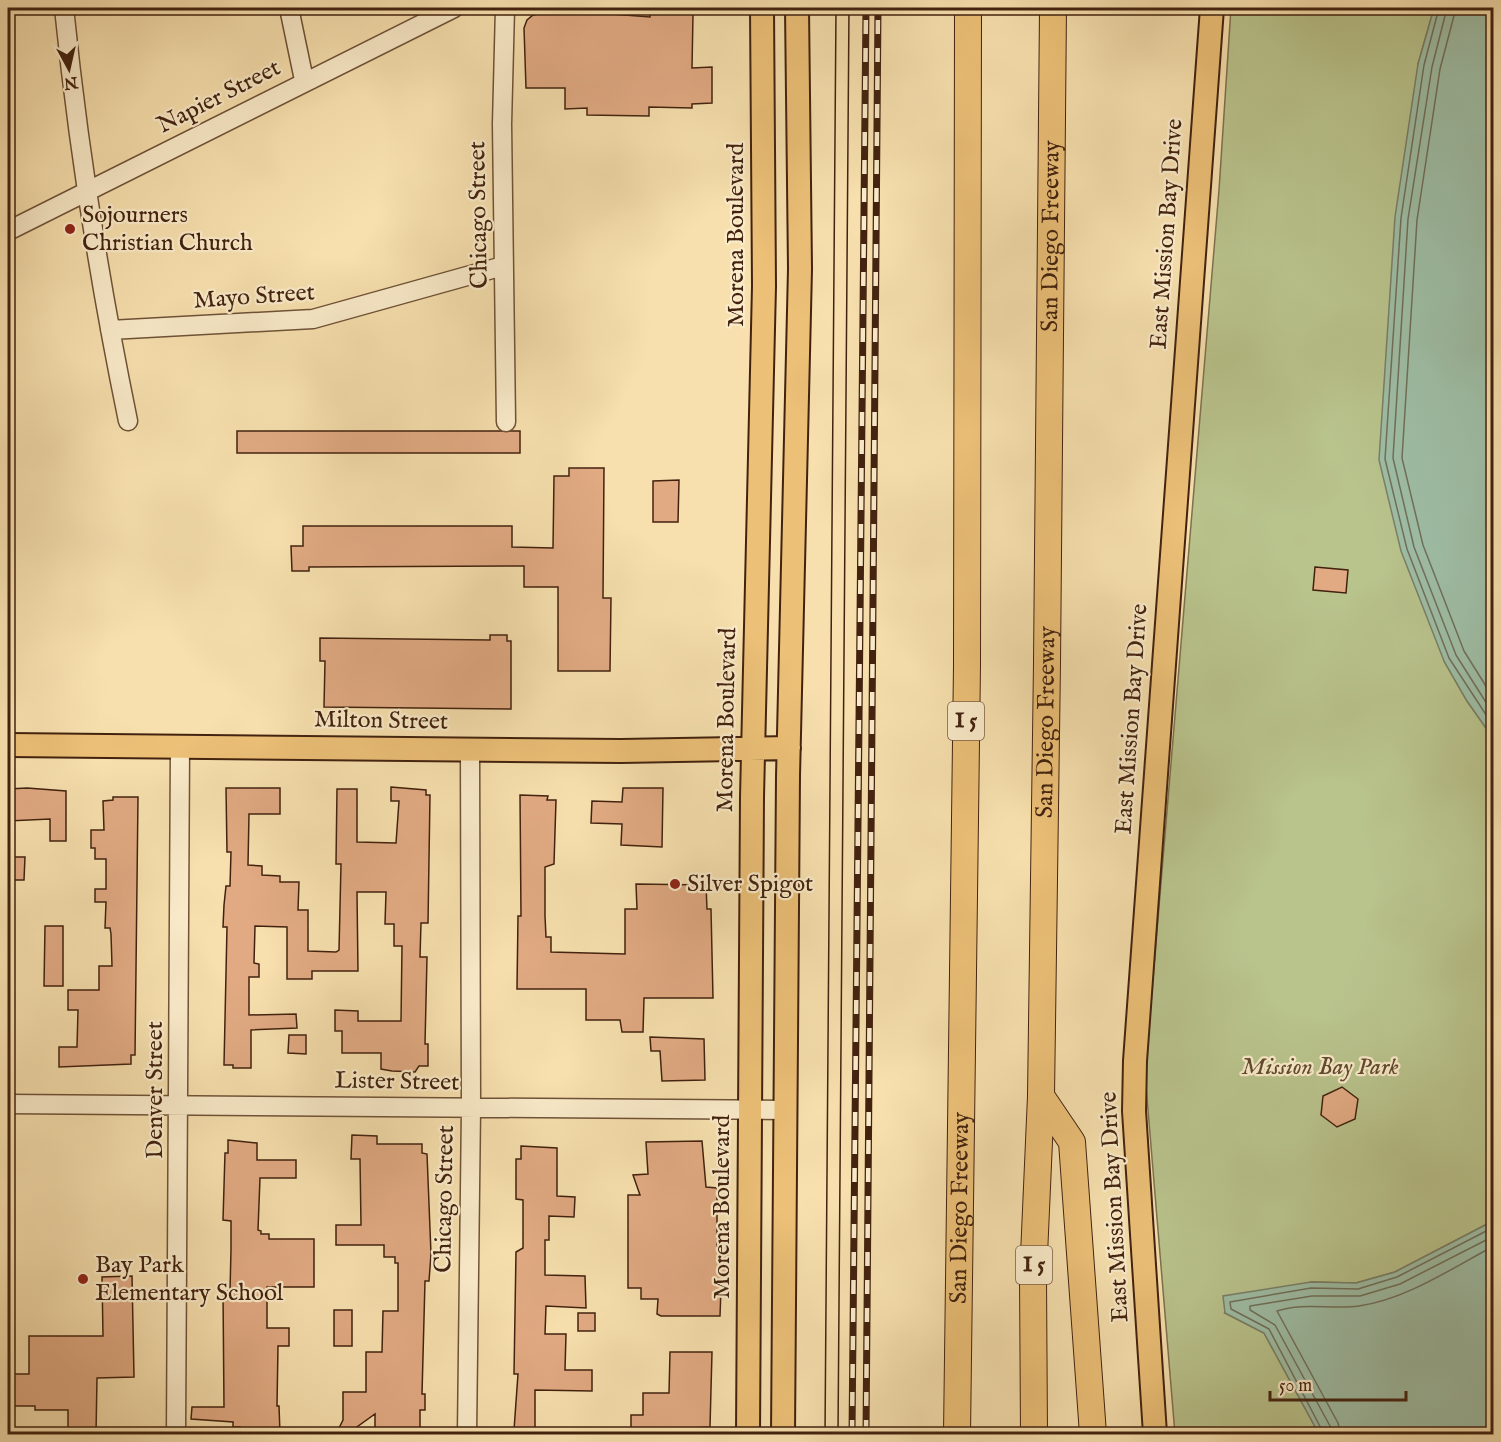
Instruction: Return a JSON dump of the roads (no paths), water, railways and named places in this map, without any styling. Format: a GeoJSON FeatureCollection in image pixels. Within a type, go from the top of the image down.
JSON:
{"type":"FeatureCollection","features":[{"type":"Feature","properties":{"kind":"highway","name":"San Diego Freeway"},"geometry":{"type":"LineString","coordinates":[[957,1434],[967,665],[968,8]]}},
{"type":"Feature","properties":{"kind":"highway","name":"San Diego Freeway"},"geometry":{"type":"LineString","coordinates":[[1034,1434],[1033,1278],[1041,1096],[1053,8]]}},
{"type":"Feature","properties":{"kind":"highway"},"geometry":{"type":"LineString","coordinates":[[1041,1096],[1072,1142],[1093,1434]]}},
{"type":"Feature","properties":{"kind":"main road","name":"Morena Boulevard"},"geometry":{"type":"LineString","coordinates":[[748,1434],[753,748],[764,286],[762,8]]}},
{"type":"Feature","properties":{"kind":"main road"},"geometry":{"type":"LineString","coordinates":[[783,1434],[789,748],[800,269],[797,8]]}},
{"type":"Feature","properties":{"kind":"main road","name":"East Mission Bay Drive"},"geometry":{"type":"LineString","coordinates":[[1155,1434],[1134,1111],[1135,1061],[1212,8]]}},
{"type":"Feature","properties":{"kind":"main road","name":"Milton Street"},"geometry":{"type":"LineString","coordinates":[[8,745],[621,752],[789,748]]}},
{"type":"Feature","properties":{"kind":"street"},"geometry":{"type":"LineString","coordinates":[[64,8],[88,192],[110,330],[128,421]]}},
{"type":"Feature","properties":{"kind":"street"},"geometry":{"type":"LineString","coordinates":[[289,8],[304,80]]}},
{"type":"Feature","properties":{"kind":"street","name":"Napier Street"},"geometry":{"type":"LineString","coordinates":[[8,231],[304,80],[454,8]]}},
{"type":"Feature","properties":{"kind":"street","name":"Chicago Street"},"geometry":{"type":"LineString","coordinates":[[505,8],[503,266],[506,422]]}},
{"type":"Feature","properties":{"kind":"street","name":"Mayo Street"},"geometry":{"type":"LineString","coordinates":[[110,330],[313,319],[503,266]]}},
{"type":"Feature","properties":{"kind":"street","name":"Denver Street"},"geometry":{"type":"LineString","coordinates":[[176,1434],[180,746]]}},
{"type":"Feature","properties":{"kind":"street","name":"Chicago Street"},"geometry":{"type":"LineString","coordinates":[[466,1434],[471,1108],[470,749]]}},
{"type":"Feature","properties":{"kind":"street","name":"Lister Street"},"geometry":{"type":"LineString","coordinates":[[8,1104],[785,1110]]}},
{"type":"Feature","properties":{"kind":"water"},"geometry":{"type":"Polygon","coordinates":[[[1434,8],[1493,8],[1493,738],[1467,701],[1444,661],[1401,551],[1379,460],[1395,217],[1418,64],[1434,8]]]}},
{"type":"Feature","properties":{"kind":"water"},"geometry":{"type":"Polygon","coordinates":[[[1493,1221],[1493,1434],[1319,1434],[1264,1333],[1225,1313],[1223,1296],[1311,1282],[1356,1283],[1395,1272],[1493,1221]]]}},
{"type":"Feature","properties":{"kind":"tram line"},"geometry":{"type":"LineString","coordinates":[[825,1434],[836,8]]}},
{"type":"Feature","properties":{"kind":"tram line"},"geometry":{"type":"LineString","coordinates":[[838,1434],[849,8]]}},
{"type":"Feature","properties":{"kind":"railway"},"geometry":{"type":"LineString","coordinates":[[852,1434],[866,8]]}},
{"type":"Feature","properties":{"kind":"railway"},"geometry":{"type":"LineString","coordinates":[[866,1434],[878,8]]}},
{"type":"Feature","properties":{"kind":"place","name":"Sojourners Christian Church"},"geometry":{"type":"Point","coordinates":[70,229]}},
{"type":"Feature","properties":{"kind":"place","name":"Silver Spigot"},"geometry":{"type":"Point","coordinates":[675,884]}},
{"type":"Feature","properties":{"kind":"place","name":"Bay Park Elementary School"},"geometry":{"type":"Point","coordinates":[83,1279]}},
{"type":"Feature","properties":{"kind":"park label","name":"Mission Bay Park"},"geometry":{"type":"Point","coordinates":[1320,1067]}}]}
